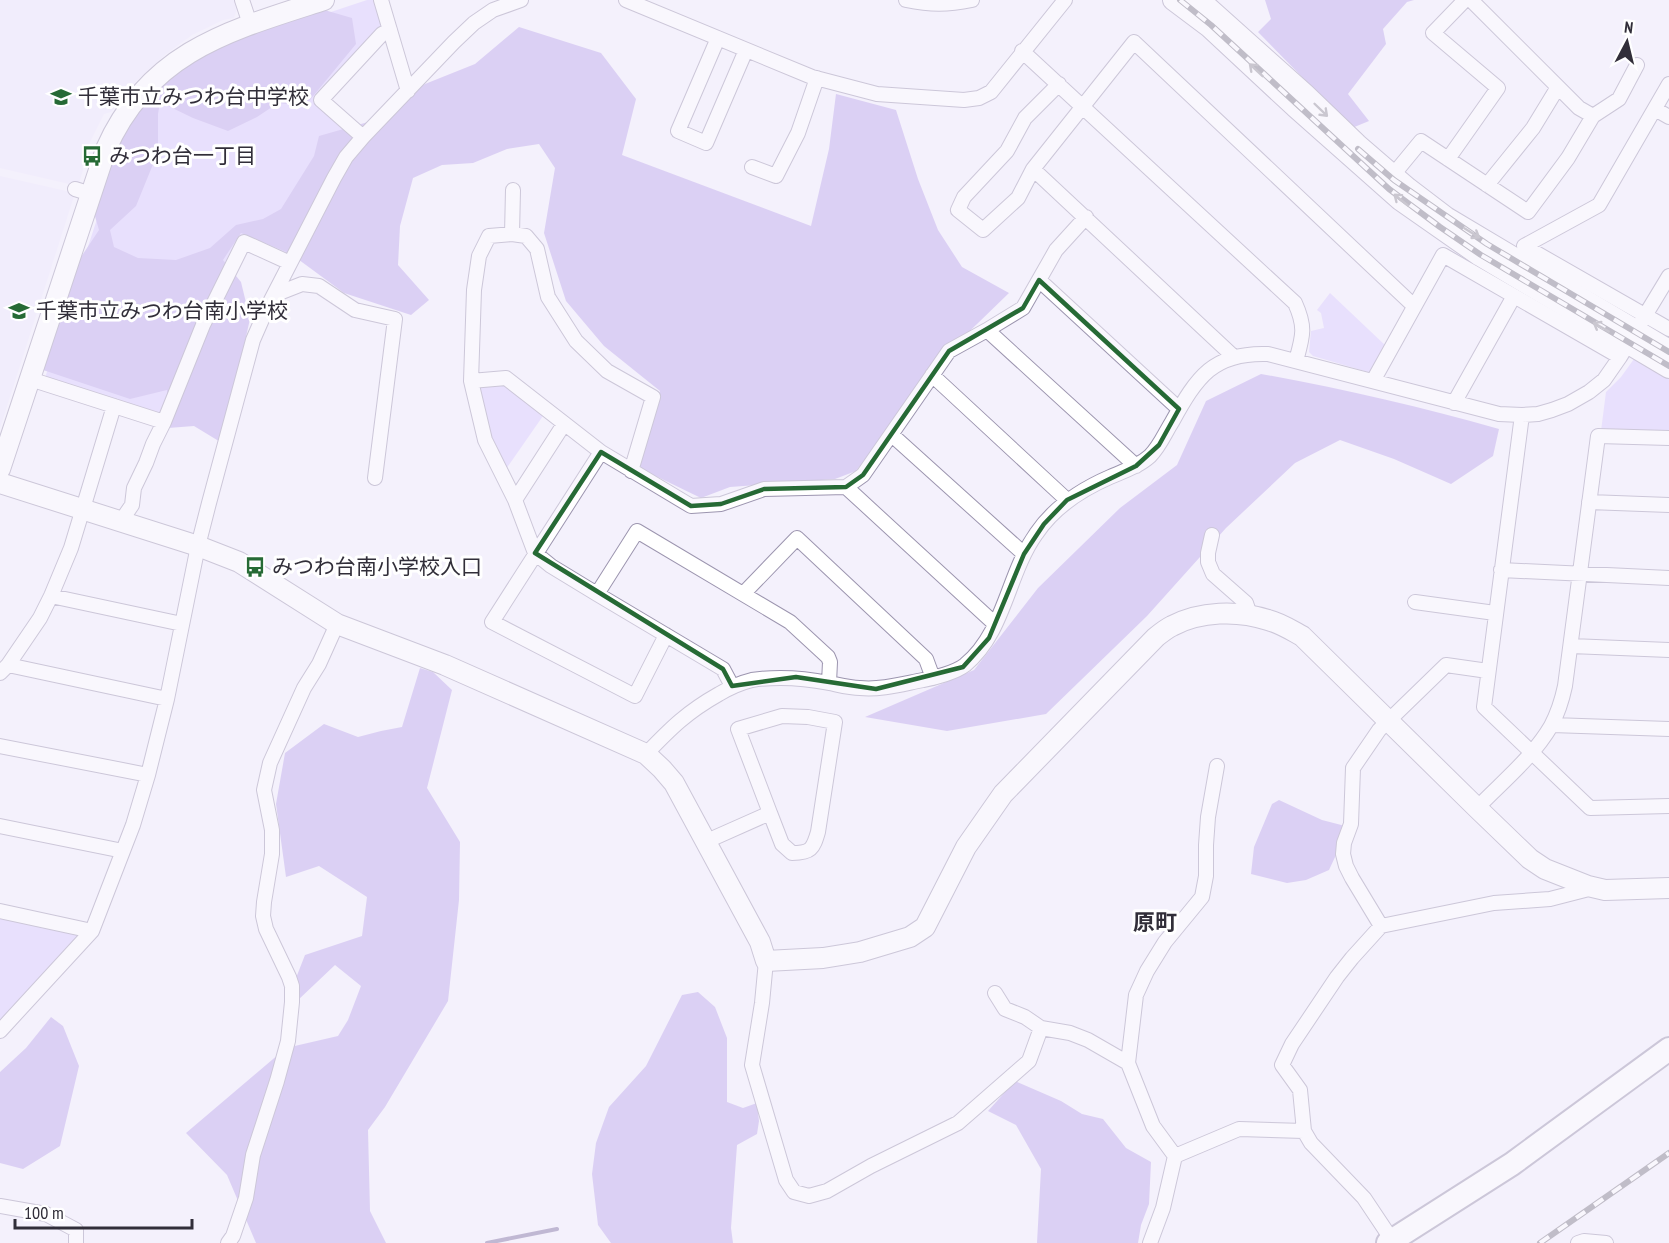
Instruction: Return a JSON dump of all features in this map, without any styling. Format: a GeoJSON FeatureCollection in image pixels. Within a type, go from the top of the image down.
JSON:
{"type":"FeatureCollection","features":[{"type":"Feature","properties":{"kind":"main road"},"geometry":{"type":"LineString","coordinates":[[1390,1241],[1512,1164],[1669,1048]]}},
{"type":"Feature","properties":{"kind":"street"},"geometry":{"type":"LineString","coordinates":[[242,0],[249,24]]}},
{"type":"Feature","properties":{"kind":"street"},"geometry":{"type":"LineString","coordinates":[[0,469],[30,379],[83,192],[117,125],[132,102],[150,83],[201,45],[249,24],[324,0]]}},
{"type":"Feature","properties":{"kind":"street"},"geometry":{"type":"LineString","coordinates":[[381,0],[408,91]]}},
{"type":"Feature","properties":{"kind":"street"},"geometry":{"type":"LineString","coordinates":[[0,1031],[92,931],[133,825],[167,699],[198,546],[253,340],[290,263],[346,157],[363,137],[474,23],[493,10],[521,0]]}},
{"type":"Feature","properties":{"kind":"street"},"geometry":{"type":"LineString","coordinates":[[626,0],[817,78],[877,94],[964,100],[978,98],[991,92],[1057,3]]}},
{"type":"Feature","properties":{"kind":"street"},"geometry":{"type":"LineString","coordinates":[[660,0],[665,16]]}},
{"type":"Feature","properties":{"kind":"street"},"geometry":{"type":"LineString","coordinates":[[906,0],[928,4],[948,4],[972,0]]}},
{"type":"Feature","properties":{"kind":"street"},"geometry":{"type":"LineString","coordinates":[[1173,0],[1209,27],[1400,200],[1480,256],[1633,337],[1669,329]]}},
{"type":"Feature","properties":{"kind":"street"},"geometry":{"type":"LineString","coordinates":[[1200,0],[1394,175],[1446,217],[1633,337]]}},
{"type":"Feature","properties":{"kind":"street"},"geometry":{"type":"LineString","coordinates":[[1448,159],[1498,88],[1432,33],[1465,0]]}},
{"type":"Feature","properties":{"kind":"street"},"geometry":{"type":"LineString","coordinates":[[1471,0],[1580,108],[1593,116]]}},
{"type":"Feature","properties":{"kind":"street"},"geometry":{"type":"LineString","coordinates":[[363,137],[321,100],[382,34],[390,30]]}},
{"type":"Feature","properties":{"kind":"street"},"geometry":{"type":"LineString","coordinates":[[718,38],[678,131],[706,143],[746,50]]}},
{"type":"Feature","properties":{"kind":"street"},"geometry":{"type":"LineString","coordinates":[[1059,84],[1025,118],[1007,150],[964,197],[958,210],[983,230],[1018,198],[1033,169],[1134,42],[1414,306]]}},
{"type":"Feature","properties":{"kind":"street"},"geometry":{"type":"LineString","coordinates":[[1022,51],[1294,303],[1301,317],[1303,331],[1296,361]]}},
{"type":"Feature","properties":{"kind":"street"},"geometry":{"type":"LineString","coordinates":[[1394,175],[1421,141],[1528,212],[1568,158],[1593,116],[1619,99],[1637,64]]}},
{"type":"Feature","properties":{"kind":"street"},"geometry":{"type":"LineString","coordinates":[[752,167],[776,176],[798,133],[817,78]]}},
{"type":"Feature","properties":{"kind":"street"},"geometry":{"type":"LineString","coordinates":[[1669,84],[1599,205],[1524,246],[1669,368]]}},
{"type":"Feature","properties":{"kind":"street"},"geometry":{"type":"LineString","coordinates":[[1487,184],[1533,128],[1558,87]]}},
{"type":"Feature","properties":{"kind":"street"},"geometry":{"type":"LineString","coordinates":[[1655,109],[1669,117]]}},
{"type":"Feature","properties":{"kind":"street"},"geometry":{"type":"LineString","coordinates":[[1033,169],[1233,356]]}},
{"type":"Feature","properties":{"kind":"street"},"geometry":{"type":"LineString","coordinates":[[512,234],[513,190]]}},
{"type":"Feature","properties":{"kind":"street"},"geometry":{"type":"LineString","coordinates":[[471,381],[506,378],[601,452],[691,506],[721,504],[764,489],[846,487],[863,475],[949,351],[1023,308],[1056,250],[1086,217]]}},
{"type":"Feature","properties":{"kind":"street"},"geometry":{"type":"LineString","coordinates":[[632,471],[653,397],[607,371],[576,341],[549,297],[537,249],[526,236],[512,234],[489,236],[478,256],[473,308],[471,381],[485,440],[515,500],[535,553],[551,566],[723,669],[732,686]]}},
{"type":"Feature","properties":{"kind":"street"},"geometry":{"type":"LineString","coordinates":[[121,521],[132,505],[134,488],[164,422],[203,325],[244,242],[290,263]]}},
{"type":"Feature","properties":{"kind":"street"},"geometry":{"type":"LineString","coordinates":[[1373,381],[1443,255],[1514,296],[1669,350]]}},
{"type":"Feature","properties":{"kind":"street"},"geometry":{"type":"LineString","coordinates":[[646,754],[696,707],[732,686],[752,680],[796,677],[876,689],[933,678],[963,667],[979,652],[989,638],[1024,554],[1044,524],[1067,500],[1107,478],[1136,466],[1149,457],[1159,445],[1198,380],[1209,370],[1233,356],[1250,353],[1268,354],[1499,414],[1522,416],[1538,414],[1568,404],[1604,380],[1633,337],[1669,276]]}},
{"type":"Feature","properties":{"kind":"street"},"geometry":{"type":"LineString","coordinates":[[1040,280],[1179,409]]}},
{"type":"Feature","properties":{"kind":"street"},"geometry":{"type":"LineString","coordinates":[[274,296],[302,284],[320,286],[355,310],[395,318],[375,478]]}},
{"type":"Feature","properties":{"kind":"street"},"geometry":{"type":"LineString","coordinates":[[1454,403],[1514,296]]}},
{"type":"Feature","properties":{"kind":"street"},"geometry":{"type":"LineString","coordinates":[[987,330],[1136,466]]}},
{"type":"Feature","properties":{"kind":"street"},"geometry":{"type":"LineString","coordinates":[[932,375],[1067,500]]}},
{"type":"Feature","properties":{"kind":"street"},"geometry":{"type":"LineString","coordinates":[[30,379],[164,422]]}},
{"type":"Feature","properties":{"kind":"street"},"geometry":{"type":"LineString","coordinates":[[114,406],[71,548],[51,596],[40,618],[4,669],[167,699]]}},
{"type":"Feature","properties":{"kind":"street"},"geometry":{"type":"LineString","coordinates":[[1522,416],[1484,706],[1590,808],[1669,806]]}},
{"type":"Feature","properties":{"kind":"street"},"geometry":{"type":"LineString","coordinates":[[515,500],[564,424]]}},
{"type":"Feature","properties":{"kind":"street"},"geometry":{"type":"LineString","coordinates":[[892,435],[1024,554]]}},
{"type":"Feature","properties":{"kind":"street"},"geometry":{"type":"LineString","coordinates":[[1477,808],[1531,753],[1552,725],[1560,706],[1571,646],[1598,436],[1669,438]]}},
{"type":"Feature","properties":{"kind":"street"},"geometry":{"type":"LineString","coordinates":[[601,452],[492,622],[635,696],[666,635]]}},
{"type":"Feature","properties":{"kind":"street"},"geometry":{"type":"LineString","coordinates":[[0,483],[198,546],[238,562],[337,624],[445,665],[646,754],[674,783],[760,942],[766,962],[752,1065],[786,1180],[794,1192],[809,1196],[827,1191],[957,1123],[1029,1061],[1041,1028]]}},
{"type":"Feature","properties":{"kind":"street"},"geometry":{"type":"LineString","coordinates":[[846,487],[995,624]]}},
{"type":"Feature","properties":{"kind":"street"},"geometry":{"type":"LineString","coordinates":[[1589,502],[1669,506]]}},
{"type":"Feature","properties":{"kind":"street"},"geometry":{"type":"LineString","coordinates":[[597,594],[637,531],[790,622],[828,657],[829,682]]}},
{"type":"Feature","properties":{"kind":"street"},"geometry":{"type":"LineString","coordinates":[[1212,535],[1208,562],[1213,574],[1246,603],[1250,615]]}},
{"type":"Feature","properties":{"kind":"street"},"geometry":{"type":"LineString","coordinates":[[742,594],[797,538],[926,659],[933,678]]}},
{"type":"Feature","properties":{"kind":"street"},"geometry":{"type":"LineString","coordinates":[[1502,570],[1669,578]]}},
{"type":"Feature","properties":{"kind":"street"},"geometry":{"type":"LineString","coordinates":[[51,596],[182,624]]}},
{"type":"Feature","properties":{"kind":"street"},"geometry":{"type":"LineString","coordinates":[[1415,602],[1496,613]]}},
{"type":"Feature","properties":{"kind":"street"},"geometry":{"type":"LineString","coordinates":[[766,962],[824,958],[860,952],[910,937],[925,927],[966,848],[1003,794],[1156,637],[1173,626],[1195,618],[1222,614],[1250,615],[1271,620],[1302,636],[1530,859],[1545,869],[1588,886],[1605,890],[1669,888]]}},
{"type":"Feature","properties":{"kind":"street"},"geometry":{"type":"LineString","coordinates":[[228,1243],[233,1236],[246,1198],[254,1155],[288,1041],[291,1011],[292,986],[266,929],[263,916],[272,854],[272,830],[264,790],[270,762],[337,624]]}},
{"type":"Feature","properties":{"kind":"street"},"geometry":{"type":"LineString","coordinates":[[1571,646],[1669,650]]}},
{"type":"Feature","properties":{"kind":"street"},"geometry":{"type":"LineString","coordinates":[[1381,926],[1352,878],[1343,854],[1344,843],[1351,824],[1353,768],[1379,730],[1446,665],[1488,671]]}},
{"type":"Feature","properties":{"kind":"street"},"geometry":{"type":"LineString","coordinates":[[782,716],[808,717],[836,722],[814,846],[806,853],[792,853],[782,844],[770,813],[738,729],[782,716]]}},
{"type":"Feature","properties":{"kind":"street"},"geometry":{"type":"LineString","coordinates":[[1552,725],[1669,729]]}},
{"type":"Feature","properties":{"kind":"street"},"geometry":{"type":"LineString","coordinates":[[0,746],[148,775]]}},
{"type":"Feature","properties":{"kind":"street"},"geometry":{"type":"LineString","coordinates":[[1175,1156],[1153,1126],[1128,1064],[1136,996],[1147,971],[1165,942],[1202,897],[1206,876],[1208,817],[1217,766]]}},
{"type":"Feature","properties":{"kind":"street"},"geometry":{"type":"LineString","coordinates":[[707,841],[770,813]]}},
{"type":"Feature","properties":{"kind":"street"},"geometry":{"type":"LineString","coordinates":[[0,826],[123,851]]}},
{"type":"Feature","properties":{"kind":"street"},"geometry":{"type":"LineString","coordinates":[[1390,1241],[1364,1198],[1311,1143],[1304,1131],[1300,1090],[1282,1065],[1292,1044],[1337,977],[1381,926],[1494,903],[1550,899],[1585,890],[1588,886]]}},
{"type":"Feature","properties":{"kind":"street"},"geometry":{"type":"LineString","coordinates":[[0,911],[92,931]]}},
{"type":"Feature","properties":{"kind":"street"},"geometry":{"type":"LineString","coordinates":[[995,993],[1005,1009],[1025,1017],[1041,1028],[1070,1033],[1088,1040],[1128,1064]]}},
{"type":"Feature","properties":{"kind":"street"},"geometry":{"type":"LineString","coordinates":[[1175,1156],[1239,1129],[1304,1131]]}},
{"type":"Feature","properties":{"kind":"street"},"geometry":{"type":"LineString","coordinates":[[1150,1243],[1162,1208],[1175,1156]]}},
{"type":"Feature","properties":{"kind":"street"},"geometry":{"type":"LineString","coordinates":[[0,1206],[46,1214],[76,1230],[76,1243]]}},
{"type":"Feature","properties":{"kind":"street"},"geometry":{"type":"LineString","coordinates":[[1578,1243],[1584,1241],[1606,1243]]}},
{"type":"Feature","properties":{"kind":"highlighted area"},"geometry":{"type":"Polygon","coordinates":[[[1039,280],[1179,409],[1159,445],[1136,466],[1067,500],[1044,524],[1024,554],[989,638],[963,667],[876,689],[796,677],[732,686],[723,669],[535,553],[601,452],[691,506],[721,504],[764,489],[846,487],[863,475],[949,351],[1023,308],[1039,280]]]}},
{"type":"Feature","properties":{"kind":"shaded area","name":"千葉市立みつわ台中学校"},"geometry":{"type":"Polygon","coordinates":[[[0,0],[235,0],[237,8],[234,18],[223,20],[192,35],[166,54],[135,82],[111,112],[104,114],[81,160],[83,170],[78,186],[0,168],[0,0]]]}},
{"type":"Feature","properties":{"kind":"shaded area"},"geometry":{"type":"Polygon","coordinates":[[[367,0],[377,0],[386,27],[317,102],[357,138],[288,260],[244,238],[163,419],[44,381],[118,155],[167,86],[237,43],[367,0]]]}},
{"type":"Feature","properties":{"kind":"shaded area"},"geometry":{"type":"Polygon","coordinates":[[[1265,0],[1414,0],[1407,2],[1383,29],[1386,44],[1348,94],[1369,121],[1352,128],[1258,32],[1271,19],[1265,0]]]}},
{"type":"Feature","properties":{"kind":"shaded area"},"geometry":{"type":"Polygon","coordinates":[[[321,9],[352,18],[356,44],[305,106],[278,103],[257,117],[228,131],[160,102],[158,152],[136,206],[110,230],[114,247],[138,258],[176,260],[210,248],[236,225],[263,219],[281,209],[314,156],[319,136],[368,122],[425,84],[475,64],[519,27],[601,53],[636,99],[622,155],[811,226],[829,149],[836,94],[896,110],[918,179],[938,230],[962,267],[1009,293],[945,355],[856,471],[835,479],[730,487],[701,498],[637,467],[660,391],[604,346],[566,301],[544,233],[555,168],[539,144],[507,149],[473,163],[442,165],[413,178],[400,226],[398,265],[429,300],[411,315],[344,293],[291,254],[241,233],[223,260],[241,282],[250,319],[222,443],[194,426],[168,428],[167,390],[130,399],[40,369],[77,263],[99,230],[92,206],[119,134],[159,81],[222,39],[321,9]]]}},
{"type":"Feature","properties":{"kind":"shaded area","name":"千葉市立みつわ台南小学校"},"geometry":{"type":"Polygon","coordinates":[[[0,176],[75,193],[0,428],[0,176]]]}},
{"type":"Feature","properties":{"kind":"shaded area"},"geometry":{"type":"Polygon","coordinates":[[[1330,293],[1387,347],[1373,371],[1368,372],[1313,356],[1309,352],[1311,331],[1324,328],[1321,313],[1317,310],[1330,293]]]}},
{"type":"Feature","properties":{"kind":"shaded area"},"geometry":{"type":"Polygon","coordinates":[[[1634,359],[1669,379],[1669,434],[1601,431],[1606,392],[1634,359]]]}},
{"type":"Feature","properties":{"kind":"shaded area"},"geometry":{"type":"Polygon","coordinates":[[[1261,374],[1380,398],[1499,429],[1493,456],[1451,484],[1394,459],[1340,440],[1295,463],[1226,528],[1147,616],[1046,714],[947,731],[865,717],[974,670],[1038,588],[1120,508],[1177,465],[1206,401],[1261,374]]]}},
{"type":"Feature","properties":{"kind":"shaded area"},"geometry":{"type":"Polygon","coordinates":[[[506,384],[545,413],[506,469],[487,438],[476,389],[480,385],[506,384]]]}},
{"type":"Feature","properties":{"kind":"shaded area"},"geometry":{"type":"Polygon","coordinates":[[[420,668],[433,672],[452,690],[427,788],[460,842],[459,900],[448,1001],[385,1107],[368,1130],[370,1211],[386,1243],[256,1243],[227,1175],[186,1133],[286,1048],[338,1036],[348,1020],[361,986],[335,965],[297,1001],[296,978],[305,955],[362,936],[367,897],[319,866],[286,877],[276,804],[285,753],[324,724],[358,737],[402,727],[420,668]]]}},
{"type":"Feature","properties":{"kind":"shaded area"},"geometry":{"type":"Polygon","coordinates":[[[1279,800],[1322,820],[1349,827],[1329,870],[1306,880],[1287,883],[1251,874],[1254,847],[1272,804],[1279,800]]]}},
{"type":"Feature","properties":{"kind":"shaded area"},"geometry":{"type":"Polygon","coordinates":[[[0,916],[83,933],[0,1027],[0,916]]]}},
{"type":"Feature","properties":{"kind":"shaded area"},"geometry":{"type":"Polygon","coordinates":[[[698,992],[715,1007],[727,1038],[727,1102],[743,1108],[757,1103],[759,1121],[757,1134],[737,1145],[731,1228],[733,1243],[611,1243],[598,1225],[592,1174],[596,1143],[609,1107],[646,1066],[682,995],[698,992]]]}},
{"type":"Feature","properties":{"kind":"shaded area"},"geometry":{"type":"Polygon","coordinates":[[[51,1017],[63,1026],[79,1066],[60,1146],[23,1169],[0,1163],[0,1072],[26,1048],[51,1017]]]}},
{"type":"Feature","properties":{"kind":"shaded area"},"geometry":{"type":"Polygon","coordinates":[[[1015,1081],[1061,1101],[1082,1114],[1103,1119],[1126,1148],[1151,1162],[1149,1204],[1141,1225],[1138,1243],[1037,1243],[1041,1169],[1016,1125],[988,1111],[1015,1081]]]}},
{"type":"Feature","properties":{"kind":"waterway"},"geometry":{"type":"LineString","coordinates":[[487,1243],[557,1229]]}},
{"type":"Feature","properties":{"kind":"railway"},"geometry":{"type":"LineString","coordinates":[[1180,0],[1211,25],[1389,189],[1481,255],[1669,366]]}},
{"type":"Feature","properties":{"kind":"railway"},"geometry":{"type":"LineString","coordinates":[[1358,149],[1394,180],[1487,244],[1669,352]]}},
{"type":"Feature","properties":{"kind":"railway"},"geometry":{"type":"LineString","coordinates":[[1540,1243],[1669,1153]]}},
{"type":"Feature","properties":{"kind":"place","name":"千葉市立みつわ台中学校"},"geometry":{"type":"Point","coordinates":[61,97]}},
{"type":"Feature","properties":{"kind":"place","name":"みつわ台一丁目"},"geometry":{"type":"Point","coordinates":[92,156]}},
{"type":"Feature","properties":{"kind":"place","name":"千葉市立みつわ台南小学校"},"geometry":{"type":"Point","coordinates":[19,311]}},
{"type":"Feature","properties":{"kind":"place","name":"みつわ台南小学校入口"},"geometry":{"type":"Point","coordinates":[255,567]}},
{"type":"Feature","properties":{"kind":"district","name":"原町"},"geometry":{"type":"Point","coordinates":[1155,922]}}]}
